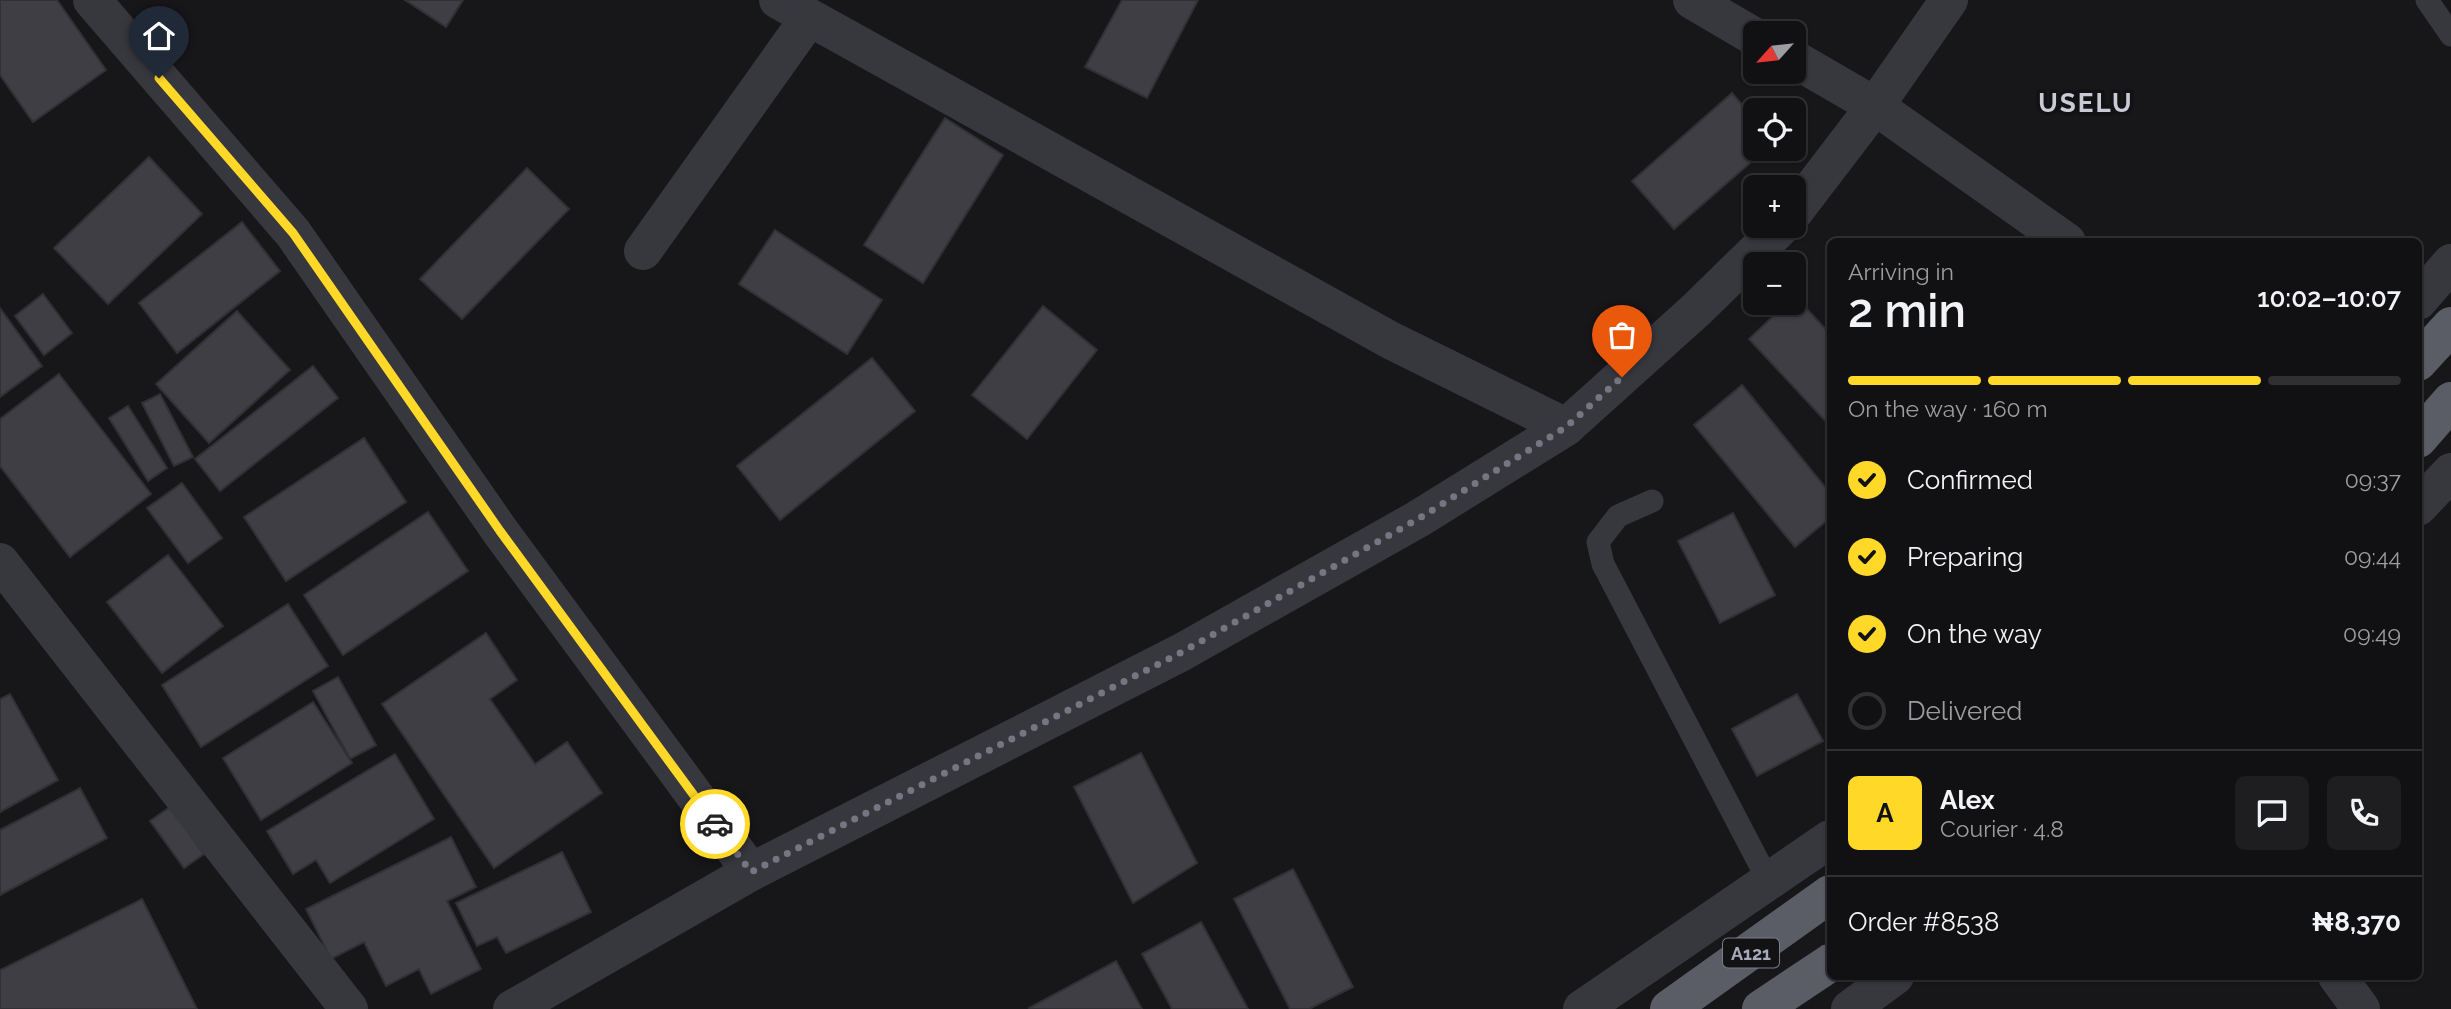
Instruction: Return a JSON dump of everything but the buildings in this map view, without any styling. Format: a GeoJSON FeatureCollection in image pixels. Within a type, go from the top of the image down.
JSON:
{"type":"FeatureCollection","features":[{"type":"Feature","properties":{"kind":"highway"},"geometry":{"type":"LineString","coordinates":[[2422,358],[2451,326]]}},
{"type":"Feature","properties":{"kind":"highway"},"geometry":{"type":"LineString","coordinates":[[2422,434],[2451,401]]}},
{"type":"Feature","properties":{"kind":"highway","name":"A121"},"geometry":{"type":"LineString","coordinates":[[1669,1009],[1827,896]]}},
{"type":"Feature","properties":{"kind":"highway","name":"A121"},"geometry":{"type":"LineString","coordinates":[[1761,1009],[1827,965]]}},
{"type":"Feature","properties":{"kind":"street"},"geometry":{"type":"LineString","coordinates":[[92,0],[293,233],[500,531],[751,872]]}},
{"type":"Feature","properties":{"kind":"street"},"geometry":{"type":"LineString","coordinates":[[1692,0],[1743,30]]}},
{"type":"Feature","properties":{"kind":"street"},"geometry":{"type":"LineString","coordinates":[[1806,196],[1875,106],[1949,0]]}},
{"type":"Feature","properties":{"kind":"street"},"geometry":{"type":"LineString","coordinates":[[643,251],[794,9],[1390,340],[1566,427]]}},
{"type":"Feature","properties":{"kind":"street"},"geometry":{"type":"LineString","coordinates":[[1806,66],[1875,106],[2061,238]]}},
{"type":"Feature","properties":{"kind":"street"},"geometry":{"type":"LineString","coordinates":[[512,1009],[751,872],[1182,652],[1418,519],[1566,427],[1696,310],[1770,238]]}},
{"type":"Feature","properties":{"kind":"street"},"geometry":{"type":"LineString","coordinates":[[2422,296],[2451,263]]}},
{"type":"Feature","properties":{"kind":"street"},"geometry":{"type":"LineString","coordinates":[[2422,503],[2451,472]]}},
{"type":"Feature","properties":{"kind":"street"},"geometry":{"type":"LineString","coordinates":[[0,562],[349,1009]]}},
{"type":"Feature","properties":{"kind":"street"},"geometry":{"type":"LineString","coordinates":[[1582,1009],[1827,841]]}},
{"type":"Feature","properties":{"kind":"street"},"geometry":{"type":"LineString","coordinates":[[1850,1009],[1890,980]]}},
{"type":"Feature","properties":{"kind":"street"},"geometry":{"type":"LineString","coordinates":[[2340,980],[2361,1009]]}},
{"type":"Feature","properties":{"kind":"lane"},"geometry":{"type":"LineString","coordinates":[[2427,0],[2451,35]]}},
{"type":"Feature","properties":{"kind":"lane"},"geometry":{"type":"LineString","coordinates":[[1653,501],[1618,516],[1598,542],[1602,564],[1769,882]]}},
{"type":"Feature","properties":{"kind":"way so far"},"geometry":{"type":"LineString","coordinates":[[715,824],[751,872],[1182,652],[1418,519],[1566,427],[1622,377]]}},
{"type":"Feature","properties":{"kind":"district","name":"USELU"},"geometry":{"type":"Point","coordinates":[2086,103]}},
{"type":"Feature","properties":{"kind":"route"},"geometry":{"type":"LineString","coordinates":[[159,78],[293,233],[500,531],[715,824]]}}]}
